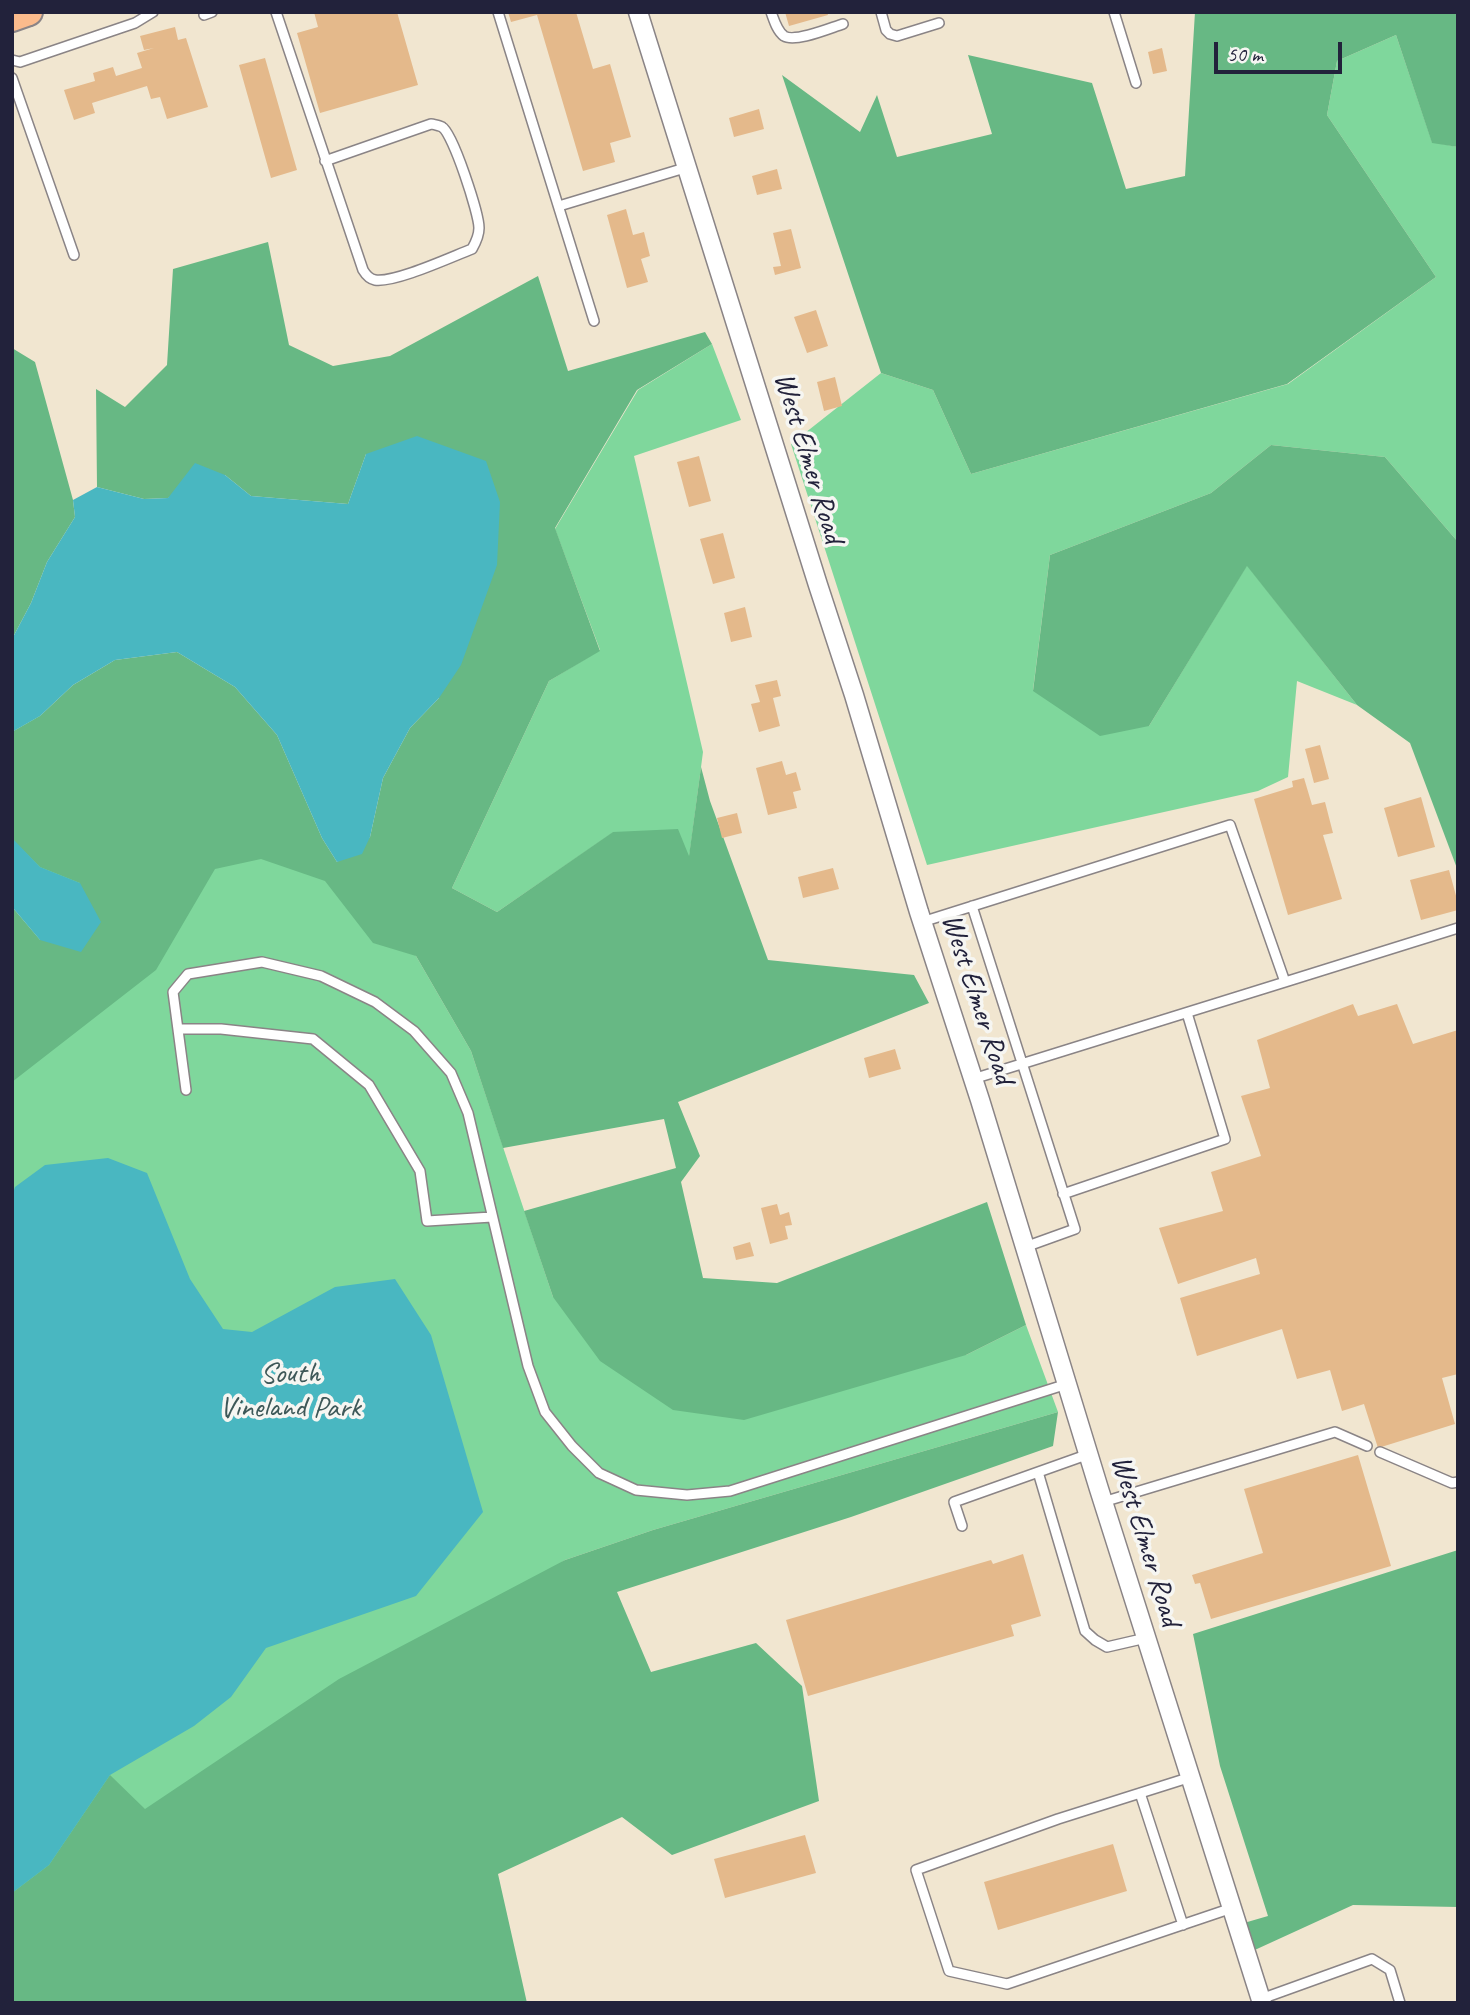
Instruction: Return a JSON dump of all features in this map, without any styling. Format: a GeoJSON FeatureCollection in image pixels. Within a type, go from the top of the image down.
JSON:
{"type":"FeatureCollection","features":[{"type":"Feature","properties":{"kind":"main road"},"geometry":{"type":"LineString","coordinates":[[12,18],[29,12]]}},
{"type":"Feature","properties":{"kind":"street","name":"West Elmer Road"},"geometry":{"type":"LineString","coordinates":[[638,12],[854,695],[1103,1502],[1262,2001]]}},
{"type":"Feature","properties":{"kind":"lane"},"geometry":{"type":"LineString","coordinates":[[12,60],[20,62],[135,23],[153,12]]}},
{"type":"Feature","properties":{"kind":"lane"},"geometry":{"type":"LineString","coordinates":[[276,12],[326,161],[363,270],[368,278],[377,281],[395,278],[472,249],[479,227],[476,208],[450,137],[441,126],[431,124],[326,161]]}},
{"type":"Feature","properties":{"kind":"lane"},"geometry":{"type":"LineString","coordinates":[[498,12],[594,321]]}},
{"type":"Feature","properties":{"kind":"lane"},"geometry":{"type":"LineString","coordinates":[[771,12],[779,30],[785,37],[794,39],[843,24]]}},
{"type":"Feature","properties":{"kind":"lane"},"geometry":{"type":"LineString","coordinates":[[881,12],[886,30],[897,36],[939,23]]}},
{"type":"Feature","properties":{"kind":"lane"},"geometry":{"type":"LineString","coordinates":[[1114,12],[1136,83]]}},
{"type":"Feature","properties":{"kind":"lane"},"geometry":{"type":"LineString","coordinates":[[12,78],[74,255]]}},
{"type":"Feature","properties":{"kind":"lane"},"geometry":{"type":"LineString","coordinates":[[559,206],[688,167]]}},
{"type":"Feature","properties":{"kind":"lane"},"geometry":{"type":"LineString","coordinates":[[922,922],[1230,825],[1285,982]]}},
{"type":"Feature","properties":{"kind":"lane"},"geometry":{"type":"LineString","coordinates":[[972,906],[1075,1229],[1025,1247]]}},
{"type":"Feature","properties":{"kind":"lane"},"geometry":{"type":"LineString","coordinates":[[973,1079],[1458,928]]}},
{"type":"Feature","properties":{"kind":"lane"},"geometry":{"type":"LineString","coordinates":[[186,1090],[173,992],[188,974],[262,962],[321,976],[375,1002],[414,1031],[451,1073],[468,1113],[528,1366],[545,1412],[572,1446],[599,1473],[636,1490],[687,1495],[730,1491],[1067,1384]]}},
{"type":"Feature","properties":{"kind":"lane"},"geometry":{"type":"LineString","coordinates":[[1063,1194],[1225,1139],[1187,1013]]}},
{"type":"Feature","properties":{"kind":"lane"},"geometry":{"type":"LineString","coordinates":[[178,1030],[221,1029],[313,1040],[369,1086],[420,1171],[427,1221],[492,1217]]}},
{"type":"Feature","properties":{"kind":"lane"},"geometry":{"type":"LineString","coordinates":[[1103,1502],[1335,1432],[1367,1446]]}},
{"type":"Feature","properties":{"kind":"lane"},"geometry":{"type":"LineString","coordinates":[[1380,1452],[1452,1483],[1458,1482]]}},
{"type":"Feature","properties":{"kind":"lane"},"geometry":{"type":"LineString","coordinates":[[962,1525],[954,1502],[1088,1454]]}},
{"type":"Feature","properties":{"kind":"lane"},"geometry":{"type":"LineString","coordinates":[[1038,1472],[1085,1631],[1107,1647],[1146,1638]]}},
{"type":"Feature","properties":{"kind":"lane"},"geometry":{"type":"LineString","coordinates":[[1191,1777],[1058,1819],[916,1870],[950,1971],[1007,1984],[1232,1908]]}},
{"type":"Feature","properties":{"kind":"lane"},"geometry":{"type":"LineString","coordinates":[[1140,1793],[1183,1925]]}},
{"type":"Feature","properties":{"kind":"lane"},"geometry":{"type":"LineString","coordinates":[[1262,2001],[1373,1959],[1390,1969],[1400,2003]]}},
{"type":"Feature","properties":{"kind":"green space"},"geometry":{"type":"Polygon","coordinates":[[[1195,12],[1458,12],[1458,147],[1432,143],[1396,35],[1337,61],[1327,115],[1436,277],[1287,384],[971,474],[933,390],[881,373],[782,75],[860,132],[877,95],[897,157],[992,134],[968,55],[1092,83],[1126,189],[1185,176],[1195,12]]]}},
{"type":"Feature","properties":{"kind":"green space"},"geometry":{"type":"Polygon","coordinates":[[[1396,35],[1432,142],[1458,147],[1458,542],[1385,457],[1271,445],[1211,493],[1050,555],[1033,690],[1149,726],[1247,565],[1357,705],[1297,681],[1288,777],[1258,791],[927,865],[791,444],[881,373],[933,390],[971,474],[1288,384],[1436,277],[1327,115],[1337,61],[1396,35]]]}},
{"type":"Feature","properties":{"kind":"green space"},"geometry":{"type":"Polygon","coordinates":[[[268,242],[289,345],[333,366],[390,356],[538,276],[568,371],[705,332],[712,344],[637,390],[555,528],[600,651],[549,681],[452,888],[497,912],[613,832],[678,829],[689,856],[701,767],[710,801],[768,960],[914,975],[929,1003],[678,1102],[700,1156],[681,1182],[703,1278],[777,1283],[987,1202],[1026,1325],[966,1355],[744,1420],[673,1410],[600,1361],[553,1297],[524,1211],[676,1168],[664,1119],[503,1148],[471,1051],[416,956],[373,943],[325,881],[261,859],[215,869],[156,970],[12,1082],[12,907],[40,940],[80,883],[40,867],[13,840],[12,732],[40,716],[73,685],[115,660],[177,652],[235,687],[277,735],[322,838],[337,862],[370,837],[383,778],[410,728],[439,698],[366,454],[348,504],[251,496],[225,475],[168,498],[144,499],[97,487],[96,389],[125,407],[167,365],[173,269],[268,242]]]}},
{"type":"Feature","properties":{"kind":"green space"},"geometry":{"type":"Polygon","coordinates":[[[712,344],[741,420],[634,456],[703,752],[689,858],[614,832],[497,912],[452,888],[549,681],[600,650],[555,529],[638,390],[712,344]]]}},
{"type":"Feature","properties":{"kind":"green space"},"geometry":{"type":"Polygon","coordinates":[[[12,348],[35,362],[73,500],[75,517],[47,562],[31,603],[12,639],[12,348]]]}},
{"type":"Feature","properties":{"kind":"green space"},"geometry":{"type":"Polygon","coordinates":[[[1271,445],[1385,457],[1458,542],[1458,871],[1410,743],[1357,705],[1247,566],[1149,726],[1100,736],[1033,691],[1050,555],[1211,493],[1271,445]]]}},
{"type":"Feature","properties":{"kind":"green space","name":"South Vineland Park"},"geometry":{"type":"Polygon","coordinates":[[[115,660],[416,956],[471,1051],[553,1297],[966,1355],[1026,1325],[1058,1412],[653,1530],[565,1560],[12,1943],[12,907],[40,940],[12,838],[12,732],[40,716],[115,660]]]}},
{"type":"Feature","properties":{"kind":"green space"},"geometry":{"type":"Polygon","coordinates":[[[1058,1412],[1053,1446],[851,1517],[617,1592],[651,1672],[756,1643],[802,1686],[819,1801],[672,1855],[622,1817],[498,1874],[527,2003],[12,2003],[12,1893],[49,1865],[110,1775],[145,1809],[339,1679],[565,1560],[653,1530],[1058,1412]]]}},
{"type":"Feature","properties":{"kind":"green space"},"geometry":{"type":"Polygon","coordinates":[[[1458,1550],[1458,1907],[1353,1905],[1246,1954],[1237,1925],[1268,1916],[1220,1766],[1193,1634],[1458,1550]]]}},
{"type":"Feature","properties":{"kind":"water"},"geometry":{"type":"Polygon","coordinates":[[[417,436],[486,461],[500,502],[497,565],[461,665],[439,698],[410,728],[383,778],[370,837],[362,854],[337,862],[322,838],[277,735],[235,687],[177,652],[115,660],[73,685],[40,716],[12,732],[12,639],[31,603],[47,562],[75,517],[73,500],[97,487],[144,499],[168,498],[195,463],[225,475],[251,496],[348,504],[366,454],[417,436]]]}},
{"type":"Feature","properties":{"kind":"water"},"geometry":{"type":"Polygon","coordinates":[[[12,838],[40,867],[80,883],[101,922],[81,952],[40,940],[13,908],[12,838]]]}},
{"type":"Feature","properties":{"kind":"water"},"geometry":{"type":"Polygon","coordinates":[[[108,1158],[147,1173],[190,1279],[223,1329],[252,1332],[335,1287],[395,1279],[431,1335],[483,1512],[416,1596],[266,1648],[231,1697],[194,1726],[110,1775],[49,1865],[12,1893],[12,1196],[15,1187],[45,1165],[108,1158]]]}},
{"type":"Feature","properties":{"kind":"building"},"geometry":{"type":"Polygon","coordinates":[[[314,12],[397,12],[418,85],[320,113],[297,33],[318,27],[314,12]]]}},
{"type":"Feature","properties":{"kind":"building"},"geometry":{"type":"Polygon","coordinates":[[[508,12],[576,12],[593,69],[610,64],[631,137],[610,143],[615,162],[583,171],[537,15],[511,22],[508,12]]]}},
{"type":"Feature","properties":{"kind":"building"},"geometry":{"type":"Polygon","coordinates":[[[785,12],[827,12],[828,15],[789,26],[785,12]]]}},
{"type":"Feature","properties":{"kind":"building"},"geometry":{"type":"Polygon","coordinates":[[[175,27],[178,40],[186,38],[208,107],[167,119],[160,97],[151,99],[147,86],[92,103],[95,113],[74,120],[64,90],[95,81],[93,73],[113,67],[116,76],[142,68],[137,53],[154,48],[144,50],[140,36],[175,27]]]}},
{"type":"Feature","properties":{"kind":"building"},"geometry":{"type":"Polygon","coordinates":[[[1162,48],[1167,71],[1153,74],[1148,52],[1162,48]]]}},
{"type":"Feature","properties":{"kind":"building"},"geometry":{"type":"Polygon","coordinates":[[[265,58],[297,170],[271,178],[239,65],[265,58]]]}},
{"type":"Feature","properties":{"kind":"building"},"geometry":{"type":"Polygon","coordinates":[[[759,109],[764,129],[734,137],[729,118],[759,109]]]}},
{"type":"Feature","properties":{"kind":"building"},"geometry":{"type":"Polygon","coordinates":[[[777,169],[782,189],[757,195],[752,176],[777,169]]]}},
{"type":"Feature","properties":{"kind":"building"},"geometry":{"type":"Polygon","coordinates":[[[626,209],[633,235],[644,232],[650,256],[641,259],[648,282],[627,288],[607,215],[626,209]]]}},
{"type":"Feature","properties":{"kind":"building"},"geometry":{"type":"Polygon","coordinates":[[[791,229],[801,268],[775,275],[773,267],[781,266],[773,233],[791,229]]]}},
{"type":"Feature","properties":{"kind":"building"},"geometry":{"type":"Polygon","coordinates":[[[816,310],[828,346],[807,353],[794,317],[816,310]]]}},
{"type":"Feature","properties":{"kind":"building"},"geometry":{"type":"Polygon","coordinates":[[[835,377],[842,406],[824,411],[817,382],[835,377]]]}},
{"type":"Feature","properties":{"kind":"building"},"geometry":{"type":"Polygon","coordinates":[[[699,456],[711,501],[689,507],[677,462],[699,456]]]}},
{"type":"Feature","properties":{"kind":"building"},"geometry":{"type":"Polygon","coordinates":[[[723,533],[735,578],[713,584],[700,539],[723,533]]]}},
{"type":"Feature","properties":{"kind":"building"},"geometry":{"type":"Polygon","coordinates":[[[745,607],[752,637],[731,642],[724,613],[745,607]]]}},
{"type":"Feature","properties":{"kind":"building"},"geometry":{"type":"Polygon","coordinates":[[[777,680],[781,696],[773,698],[780,726],[759,732],[751,704],[760,702],[755,685],[777,680]]]}},
{"type":"Feature","properties":{"kind":"building"},"geometry":{"type":"Polygon","coordinates":[[[1320,745],[1329,779],[1314,783],[1305,749],[1320,745]]]}},
{"type":"Feature","properties":{"kind":"building"},"geometry":{"type":"Polygon","coordinates":[[[782,761],[786,775],[796,772],[801,790],[793,792],[797,808],[768,815],[756,768],[782,761]]]}},
{"type":"Feature","properties":{"kind":"building"},"geometry":{"type":"Polygon","coordinates":[[[1304,778],[1312,805],[1325,802],[1333,833],[1323,835],[1342,899],[1288,915],[1254,799],[1293,787],[1292,781],[1304,778]]]}},
{"type":"Feature","properties":{"kind":"building"},"geometry":{"type":"Polygon","coordinates":[[[1421,797],[1435,847],[1398,857],[1384,808],[1421,797]]]}},
{"type":"Feature","properties":{"kind":"building"},"geometry":{"type":"Polygon","coordinates":[[[737,813],[742,833],[722,838],[717,818],[737,813]]]}},
{"type":"Feature","properties":{"kind":"building"},"geometry":{"type":"Polygon","coordinates":[[[833,868],[839,889],[803,898],[798,877],[833,868]]]}},
{"type":"Feature","properties":{"kind":"building"},"geometry":{"type":"Polygon","coordinates":[[[1449,870],[1458,910],[1421,920],[1410,880],[1449,870]]]}},
{"type":"Feature","properties":{"kind":"building"},"geometry":{"type":"Polygon","coordinates":[[[1353,1004],[1358,1016],[1397,1004],[1413,1044],[1458,1030],[1458,1374],[1442,1378],[1455,1424],[1378,1448],[1364,1404],[1342,1411],[1330,1370],[1297,1379],[1282,1329],[1197,1356],[1180,1298],[1260,1274],[1256,1258],[1178,1284],[1159,1228],[1223,1211],[1211,1172],[1261,1156],[1241,1096],[1270,1088],[1257,1040],[1353,1004]]]}},
{"type":"Feature","properties":{"kind":"building"},"geometry":{"type":"Polygon","coordinates":[[[895,1049],[901,1069],[869,1078],[864,1058],[895,1049]]]}},
{"type":"Feature","properties":{"kind":"building"},"geometry":{"type":"Polygon","coordinates":[[[777,1204],[780,1215],[789,1212],[792,1225],[785,1226],[788,1239],[770,1244],[761,1208],[777,1204]]]}},
{"type":"Feature","properties":{"kind":"building"},"geometry":{"type":"Polygon","coordinates":[[[750,1242],[754,1256],[736,1260],[733,1247],[750,1242]]]}},
{"type":"Feature","properties":{"kind":"building"},"geometry":{"type":"Polygon","coordinates":[[[1358,1455],[1391,1566],[1211,1619],[1200,1583],[1195,1584],[1192,1575],[1263,1553],[1244,1489],[1358,1455]]]}},
{"type":"Feature","properties":{"kind":"building"},"geometry":{"type":"Polygon","coordinates":[[[1023,1554],[1041,1616],[1011,1625],[1014,1636],[808,1696],[786,1620],[991,1560],[993,1564],[1023,1554]]]}},
{"type":"Feature","properties":{"kind":"building"},"geometry":{"type":"Polygon","coordinates":[[[805,1835],[816,1873],[725,1898],[714,1859],[805,1835]]]}},
{"type":"Feature","properties":{"kind":"building"},"geometry":{"type":"Polygon","coordinates":[[[1113,1844],[1127,1891],[998,1930],[984,1882],[1113,1844]]]}}]}
